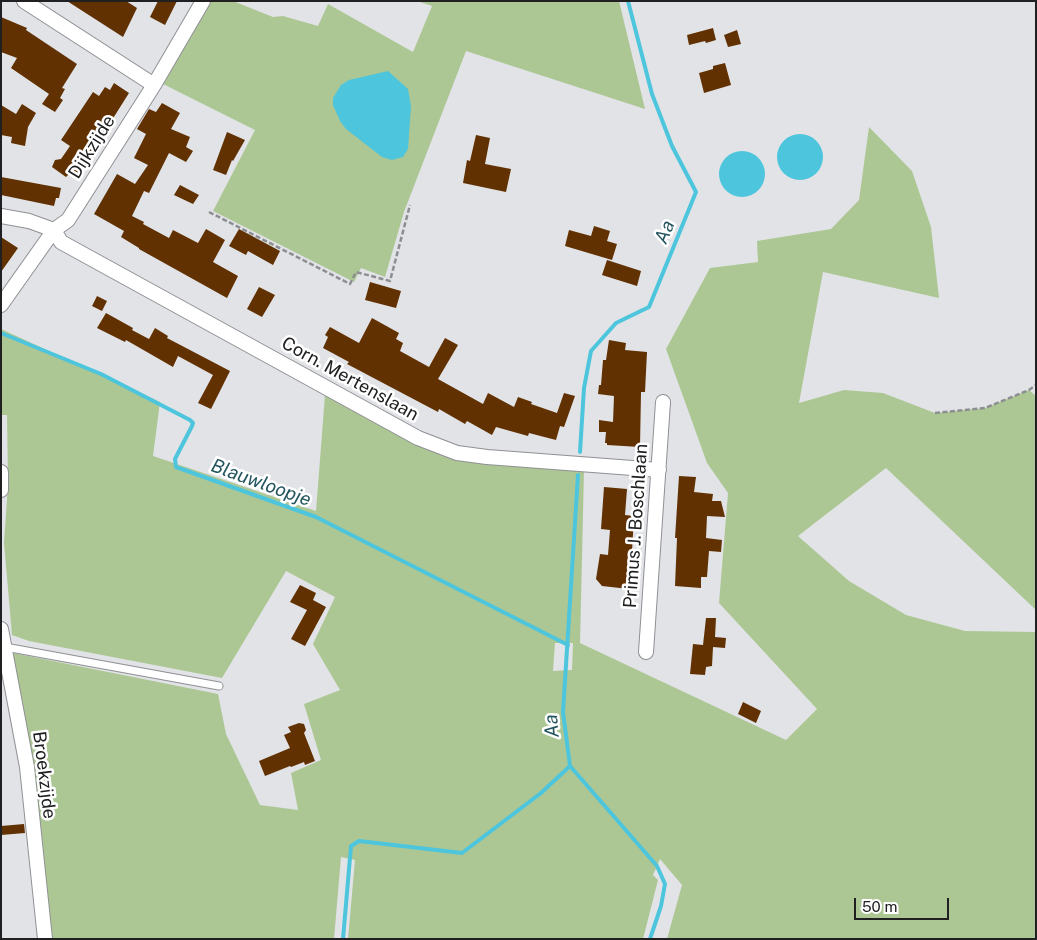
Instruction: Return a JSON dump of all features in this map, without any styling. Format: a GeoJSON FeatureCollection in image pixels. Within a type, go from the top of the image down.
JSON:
{"type":"FeatureCollection","features":[{"type":"Feature","properties":{"kind":"street"},"geometry":{"type":"LineString","coordinates":[[24,1],[154,85]]}},
{"type":"Feature","properties":{"kind":"street","name":"Dijkzijde"},"geometry":{"type":"LineString","coordinates":[[1,305],[54,230],[68,220],[154,85],[203,1]]}},
{"type":"Feature","properties":{"kind":"street"},"geometry":{"type":"LineString","coordinates":[[1,216],[29,220],[54,230]]}},
{"type":"Feature","properties":{"kind":"street","name":"Corn. Mertenslaan"},"geometry":{"type":"LineString","coordinates":[[54,230],[61,242],[418,438],[457,453],[479,456],[659,470]]}},
{"type":"Feature","properties":{"kind":"street","name":"Primus J. Boschlaan"},"geometry":{"type":"LineString","coordinates":[[646,652],[663,402]]}},
{"type":"Feature","properties":{"kind":"street"},"geometry":{"type":"LineString","coordinates":[[1,472],[1,490]]}},
{"type":"Feature","properties":{"kind":"street","name":"Broekzijde"},"geometry":{"type":"LineString","coordinates":[[1,629],[27,767],[45,939]]}},
{"type":"Feature","properties":{"kind":"lane"},"geometry":{"type":"LineString","coordinates":[[4,646],[219,686]]}},
{"type":"Feature","properties":{"kind":"path"},"geometry":{"type":"LineString","coordinates":[[209,212],[350,284],[356,272],[390,281],[410,205]]}},
{"type":"Feature","properties":{"kind":"path"},"geometry":{"type":"LineString","coordinates":[[935,412],[985,408],[1029,390],[1036,384]]}},
{"type":"Feature","properties":{"kind":"green space"},"geometry":{"type":"Polygon","coordinates":[[[210,1],[233,1],[273,17],[283,16],[318,26],[328,4],[413,52],[432,6],[417,1],[619,1],[645,109],[466,51],[404,212],[385,277],[361,268],[354,282],[213,211],[255,130],[163,84],[210,1]]]}},
{"type":"Feature","properties":{"kind":"green space"},"geometry":{"type":"Polygon","coordinates":[[[869,127],[912,171],[931,227],[939,298],[823,272],[799,403],[844,390],[883,393],[935,413],[985,408],[1029,390],[1036,396],[1036,610],[886,468],[798,536],[849,581],[906,615],[965,631],[1036,632],[1036,939],[667,939],[682,885],[660,859],[653,875],[658,880],[643,939],[348,939],[355,860],[341,857],[334,939],[52,939],[32,767],[13,653],[218,694],[226,734],[260,805],[298,810],[291,773],[321,760],[304,704],[340,690],[313,644],[335,597],[286,571],[222,678],[29,641],[12,635],[4,543],[8,485],[7,415],[1,415],[1,329],[160,402],[153,456],[316,511],[325,395],[415,443],[584,471],[580,643],[786,740],[817,709],[719,603],[728,493],[707,463],[666,349],[710,268],[758,262],[757,241],[831,229],[859,200],[869,127]],[[555,643],[553,671],[572,670],[573,643],[555,643]]]}},
{"type":"Feature","properties":{"kind":"water"},"geometry":{"type":"Polygon","coordinates":[[[388,71],[408,89],[411,106],[408,149],[403,157],[392,160],[382,157],[346,129],[333,105],[333,98],[341,85],[349,80],[388,71]]]}},
{"type":"Feature","properties":{"kind":"water"},"geometry":{"type":"Polygon","coordinates":[[[800,134],[813,138],[819,144],[823,157],[819,170],[813,176],[800,180],[787,176],[781,170],[777,157],[781,144],[787,138],[800,134]]]}},
{"type":"Feature","properties":{"kind":"water"},"geometry":{"type":"Polygon","coordinates":[[[742,151],[755,155],[761,161],[765,174],[761,187],[755,193],[742,197],[729,193],[723,187],[719,174],[723,161],[729,155],[742,151]]]}},
{"type":"Feature","properties":{"kind":"building"},"geometry":{"type":"Polygon","coordinates":[[[67,1],[126,1],[137,8],[123,37],[67,1]]]}},
{"type":"Feature","properties":{"kind":"building"},"geometry":{"type":"Polygon","coordinates":[[[158,1],[177,1],[165,25],[150,17],[158,1]]]}},
{"type":"Feature","properties":{"kind":"building"},"geometry":{"type":"Polygon","coordinates":[[[1,17],[27,28],[26,30],[77,64],[62,88],[65,89],[60,98],[63,100],[55,112],[42,104],[49,94],[11,68],[17,58],[1,52],[1,17]]]}},
{"type":"Feature","properties":{"kind":"building"},"geometry":{"type":"Polygon","coordinates":[[[713,28],[716,40],[689,45],[687,35],[713,28]]]}},
{"type":"Feature","properties":{"kind":"building"},"geometry":{"type":"Polygon","coordinates":[[[737,30],[741,44],[728,47],[724,35],[737,30]]]}},
{"type":"Feature","properties":{"kind":"building"},"geometry":{"type":"Polygon","coordinates":[[[725,63],[731,85],[704,93],[699,73],[713,69],[713,66],[725,63]]]}},
{"type":"Feature","properties":{"kind":"building"},"geometry":{"type":"Polygon","coordinates":[[[114,83],[129,93],[76,177],[70,173],[66,177],[52,167],[55,160],[61,159],[70,146],[61,140],[93,92],[99,96],[105,87],[110,90],[114,83]]]}},
{"type":"Feature","properties":{"kind":"building"},"geometry":{"type":"Polygon","coordinates":[[[162,103],[180,113],[171,129],[190,137],[186,147],[193,151],[186,162],[169,153],[149,193],[144,191],[132,216],[169,238],[173,230],[198,243],[206,229],[225,240],[213,262],[238,276],[227,298],[139,249],[121,237],[124,231],[94,214],[117,174],[135,184],[148,165],[134,158],[146,134],[137,129],[149,109],[156,112],[162,103]]]}},
{"type":"Feature","properties":{"kind":"building"},"geometry":{"type":"Polygon","coordinates":[[[22,104],[36,113],[28,127],[25,146],[11,143],[12,137],[1,135],[1,105],[16,114],[22,104]]]}},
{"type":"Feature","properties":{"kind":"building"},"geometry":{"type":"Polygon","coordinates":[[[227,132],[245,140],[232,160],[226,175],[213,170],[227,132]]]}},
{"type":"Feature","properties":{"kind":"building"},"geometry":{"type":"Polygon","coordinates":[[[476,135],[490,138],[485,164],[511,169],[506,192],[463,183],[467,160],[470,161],[476,135]]]}},
{"type":"Feature","properties":{"kind":"building"},"geometry":{"type":"Polygon","coordinates":[[[1,177],[61,188],[59,198],[56,198],[54,206],[1,195],[1,177]]]}},
{"type":"Feature","properties":{"kind":"building"},"geometry":{"type":"Polygon","coordinates":[[[180,185],[199,195],[193,204],[174,195],[180,185]]]}},
{"type":"Feature","properties":{"kind":"building"},"geometry":{"type":"Polygon","coordinates":[[[594,226],[610,231],[607,241],[617,244],[612,260],[565,246],[569,230],[591,236],[594,226]]]}},
{"type":"Feature","properties":{"kind":"building"},"geometry":{"type":"Polygon","coordinates":[[[239,229],[280,251],[273,265],[248,251],[246,255],[229,246],[239,229]]]}},
{"type":"Feature","properties":{"kind":"building"},"geometry":{"type":"Polygon","coordinates":[[[1,237],[18,248],[1,272],[1,237]]]}},
{"type":"Feature","properties":{"kind":"building"},"geometry":{"type":"Polygon","coordinates":[[[607,260],[641,271],[637,286],[602,275],[607,260]]]}},
{"type":"Feature","properties":{"kind":"building"},"geometry":{"type":"Polygon","coordinates":[[[370,282],[401,291],[396,308],[365,300],[370,282]]]}},
{"type":"Feature","properties":{"kind":"building"},"geometry":{"type":"Polygon","coordinates":[[[259,287],[275,295],[262,317],[247,309],[259,287]]]}},
{"type":"Feature","properties":{"kind":"building"},"geometry":{"type":"Polygon","coordinates":[[[97,296],[107,301],[102,311],[92,306],[97,296]]]}},
{"type":"Feature","properties":{"kind":"building"},"geometry":{"type":"Polygon","coordinates":[[[106,313],[149,339],[155,328],[168,336],[167,338],[230,371],[211,409],[198,403],[213,375],[178,356],[173,367],[126,340],[125,342],[97,328],[106,313]]]}},
{"type":"Feature","properties":{"kind":"building"},"geometry":{"type":"Polygon","coordinates":[[[372,318],[399,333],[396,339],[403,343],[400,351],[429,367],[445,338],[458,345],[438,379],[483,404],[488,393],[514,407],[518,397],[532,402],[531,404],[557,413],[564,393],[575,396],[564,427],[560,426],[556,440],[529,433],[528,436],[496,427],[492,435],[467,421],[465,424],[439,409],[438,412],[347,364],[349,362],[323,348],[328,337],[325,335],[330,327],[359,343],[372,318]]]}},
{"type":"Feature","properties":{"kind":"building"},"geometry":{"type":"Polygon","coordinates":[[[609,340],[626,343],[625,350],[647,352],[645,392],[641,392],[640,447],[607,445],[605,443],[606,432],[599,432],[599,420],[613,422],[614,396],[598,394],[599,385],[601,385],[603,360],[606,360],[609,340]]]}},
{"type":"Feature","properties":{"kind":"building"},"geometry":{"type":"Polygon","coordinates":[[[679,476],[696,477],[694,492],[713,494],[712,501],[721,501],[725,517],[707,516],[706,538],[722,540],[721,552],[709,551],[707,577],[701,577],[701,588],[675,586],[677,538],[675,538],[679,476]]]}},
{"type":"Feature","properties":{"kind":"building"},"geometry":{"type":"Polygon","coordinates":[[[604,487],[627,489],[625,515],[634,516],[632,552],[628,552],[627,574],[631,575],[629,589],[602,586],[596,579],[600,554],[608,555],[610,530],[601,529],[604,487]]]}},
{"type":"Feature","properties":{"kind":"building"},"geometry":{"type":"Polygon","coordinates":[[[300,585],[316,593],[313,600],[326,607],[305,646],[291,639],[307,610],[290,602],[300,585]]]}},
{"type":"Feature","properties":{"kind":"building"},"geometry":{"type":"Polygon","coordinates":[[[706,618],[716,618],[715,637],[726,638],[725,648],[713,647],[712,666],[706,667],[705,675],[690,674],[693,644],[703,645],[706,618]]]}},
{"type":"Feature","properties":{"kind":"building"},"geometry":{"type":"Polygon","coordinates":[[[743,702],[761,711],[756,723],[738,714],[743,702]]]}},
{"type":"Feature","properties":{"kind":"building"},"geometry":{"type":"Polygon","coordinates":[[[299,723],[304,724],[306,730],[304,733],[315,761],[305,765],[304,762],[290,766],[265,776],[259,761],[290,748],[284,735],[291,732],[288,727],[299,723]]]}},
{"type":"Feature","properties":{"kind":"building"},"geometry":{"type":"Polygon","coordinates":[[[24,824],[25,833],[1,835],[1,826],[24,824]]]}},
{"type":"Feature","properties":{"kind":"waterway","name":"Aa"},"geometry":{"type":"LineString","coordinates":[[580,452],[584,388],[591,351],[616,323],[649,307],[696,192],[672,146],[652,94],[628,1]]}},
{"type":"Feature","properties":{"kind":"waterway","name":"Blauwloopje"},"geometry":{"type":"LineString","coordinates":[[1,333],[101,374],[190,420],[193,423],[175,459],[176,467],[316,517],[568,645]]}},
{"type":"Feature","properties":{"kind":"waterway","name":"Aa"},"geometry":{"type":"LineString","coordinates":[[578,475],[563,712],[570,766],[657,866],[665,884],[661,906],[650,939]]}},
{"type":"Feature","properties":{"kind":"waterway"},"geometry":{"type":"LineString","coordinates":[[343,939],[351,846],[359,841],[462,853],[541,793],[570,766]]}}]}
